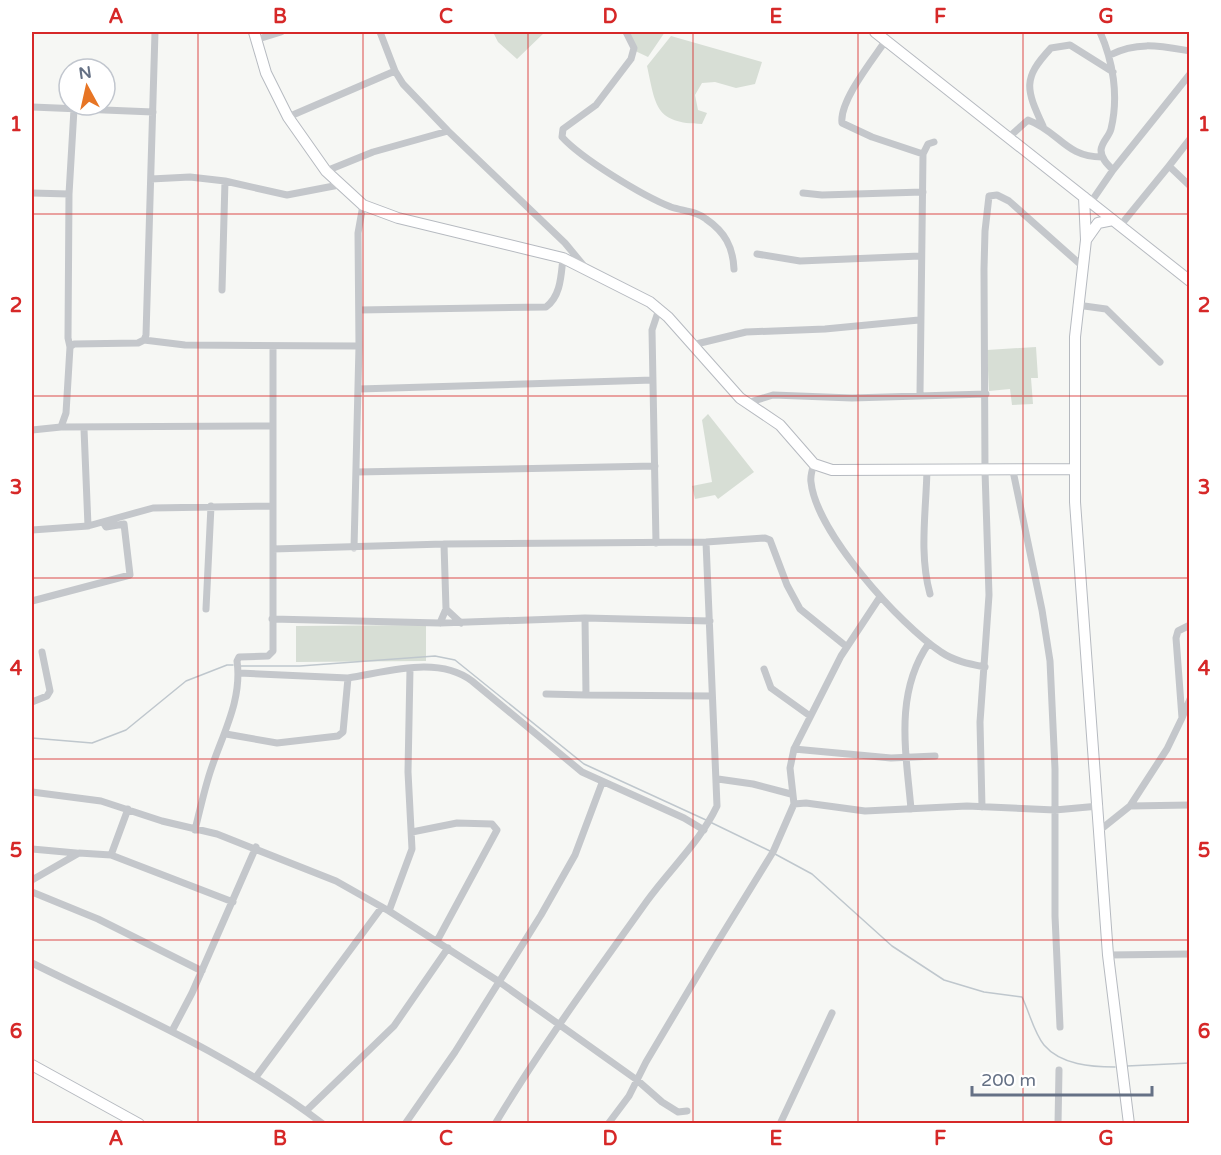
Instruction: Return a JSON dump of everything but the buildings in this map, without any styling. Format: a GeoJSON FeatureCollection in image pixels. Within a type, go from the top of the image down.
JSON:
{"type":"FeatureCollection","features":[{"type":"Feature","properties":{"kind":"street"},"geometry":{"type":"LineString","coordinates":[[144,340],[155,32]]}},
{"type":"Feature","properties":{"kind":"street"},"geometry":{"type":"LineString","coordinates":[[281,32],[255,36],[266,73],[288,117],[326,171],[363,205],[408,221],[563,258],[584,266],[659,309],[746,403],[780,426],[814,464],[832,470],[1074,470]]}},
{"type":"Feature","properties":{"kind":"street"},"geometry":{"type":"LineString","coordinates":[[380,32],[394,71],[403,84],[448,131],[565,243],[584,266]]}},
{"type":"Feature","properties":{"kind":"street"},"geometry":{"type":"LineString","coordinates":[[626,32],[634,48],[631,59],[596,105],[563,129],[562,137],[603,168],[648,196],[671,207],[705,218],[731,247],[734,269]]}},
{"type":"Feature","properties":{"kind":"street"},"geometry":{"type":"LineString","coordinates":[[875,32],[1190,281]]}},
{"type":"Feature","properties":{"kind":"street"},"geometry":{"type":"LineString","coordinates":[[1100,32],[1110,55],[1113,72],[1112,127],[1102,145],[1102,157],[1113,170]]}},
{"type":"Feature","properties":{"kind":"street"},"geometry":{"type":"LineString","coordinates":[[886,40],[850,97],[842,123],[872,137],[922,154]]}},
{"type":"Feature","properties":{"kind":"street"},"geometry":{"type":"LineString","coordinates":[[1110,55],[1126,48],[1145,44],[1190,51]]}},
{"type":"Feature","properties":{"kind":"street"},"geometry":{"type":"LineString","coordinates":[[1043,126],[1028,86],[1031,73],[1051,48],[1070,45],[1113,72]]}},
{"type":"Feature","properties":{"kind":"street"},"geometry":{"type":"LineString","coordinates":[[288,117],[394,71]]}},
{"type":"Feature","properties":{"kind":"street"},"geometry":{"type":"LineString","coordinates":[[1129,1124],[1108,955],[1099,806],[1084,649],[1074,470],[1077,305],[1086,240],[1087,200],[1190,74]]}},
{"type":"Feature","properties":{"kind":"street"},"geometry":{"type":"LineString","coordinates":[[32,107],[57,109]]}},
{"type":"Feature","properties":{"kind":"street"},"geometry":{"type":"LineString","coordinates":[[117,111],[153,112]]}},
{"type":"Feature","properties":{"kind":"street"},"geometry":{"type":"LineString","coordinates":[[61,427],[66,413],[70,347],[69,194],[74,117]]}},
{"type":"Feature","properties":{"kind":"street"},"geometry":{"type":"LineString","coordinates":[[1009,137],[1024,121],[1043,126],[1074,152],[1087,157],[1102,157]]}},
{"type":"Feature","properties":{"kind":"street"},"geometry":{"type":"LineString","coordinates":[[326,171],[381,150],[448,131]]}},
{"type":"Feature","properties":{"kind":"street"},"geometry":{"type":"LineString","coordinates":[[1086,240],[1098,223],[1117,223],[1190,140]]}},
{"type":"Feature","properties":{"kind":"street"},"geometry":{"type":"LineString","coordinates":[[920,394],[922,154],[928,144],[934,142]]}},
{"type":"Feature","properties":{"kind":"street"},"geometry":{"type":"LineString","coordinates":[[1169,166],[1190,186]]}},
{"type":"Feature","properties":{"kind":"street"},"geometry":{"type":"LineString","coordinates":[[151,179],[190,177],[225,181],[287,195],[339,185]]}},
{"type":"Feature","properties":{"kind":"street"},"geometry":{"type":"LineString","coordinates":[[222,290],[225,181]]}},
{"type":"Feature","properties":{"kind":"street"},"geometry":{"type":"LineString","coordinates":[[803,193],[822,195],[923,192]]}},
{"type":"Feature","properties":{"kind":"street"},"geometry":{"type":"LineString","coordinates":[[32,193],[69,194]]}},
{"type":"Feature","properties":{"kind":"street"},"geometry":{"type":"LineString","coordinates":[[982,807],[980,722],[989,595],[985,471],[985,231],[989,196],[998,195],[1009,201],[1081,265]]}},
{"type":"Feature","properties":{"kind":"street"},"geometry":{"type":"LineString","coordinates":[[354,548],[359,389],[358,233],[363,205]]}},
{"type":"Feature","properties":{"kind":"street"},"geometry":{"type":"LineString","coordinates":[[757,255],[800,261],[920,256]]}},
{"type":"Feature","properties":{"kind":"street"},"geometry":{"type":"LineString","coordinates":[[359,310],[546,307],[553,302],[560,285],[563,258]]}},
{"type":"Feature","properties":{"kind":"street"},"geometry":{"type":"LineString","coordinates":[[1077,305],[1106,309],[1160,362]]}},
{"type":"Feature","properties":{"kind":"street"},"geometry":{"type":"LineString","coordinates":[[656,543],[652,330],[659,309]]}},
{"type":"Feature","properties":{"kind":"street"},"geometry":{"type":"LineString","coordinates":[[692,345],[746,332],[825,329],[919,320]]}},
{"type":"Feature","properties":{"kind":"street"},"geometry":{"type":"LineString","coordinates":[[70,347],[74,344],[144,340],[185,345],[359,346]]}},
{"type":"Feature","properties":{"kind":"street"},"geometry":{"type":"LineString","coordinates":[[195,830],[208,778],[226,734],[237,691],[239,657],[271,655],[273,346]]}},
{"type":"Feature","properties":{"kind":"street"},"geometry":{"type":"LineString","coordinates":[[359,389],[653,380]]}},
{"type":"Feature","properties":{"kind":"street"},"geometry":{"type":"LineString","coordinates":[[746,403],[773,395],[852,398],[920,394],[986,394]]}},
{"type":"Feature","properties":{"kind":"street"},"geometry":{"type":"LineString","coordinates":[[32,430],[61,427],[84,429],[273,426]]}},
{"type":"Feature","properties":{"kind":"street"},"geometry":{"type":"LineString","coordinates":[[84,429],[88,526]]}},
{"type":"Feature","properties":{"kind":"street"},"geometry":{"type":"LineString","coordinates":[[814,464],[811,482],[819,506],[862,576],[880,597],[929,643],[950,658],[985,668]]}},
{"type":"Feature","properties":{"kind":"street"},"geometry":{"type":"LineString","coordinates":[[357,472],[655,466]]}},
{"type":"Feature","properties":{"kind":"street"},"geometry":{"type":"LineString","coordinates":[[927,470],[923,569],[930,594]]}},
{"type":"Feature","properties":{"kind":"street"},"geometry":{"type":"LineString","coordinates":[[1013,471],[1042,609],[1050,661],[1056,810],[1055,916],[1060,1027]]}},
{"type":"Feature","properties":{"kind":"street"},"geometry":{"type":"LineString","coordinates":[[206,609],[212,506]]}},
{"type":"Feature","properties":{"kind":"street"},"geometry":{"type":"LineString","coordinates":[[32,530],[88,526],[153,508],[273,506]]}},
{"type":"Feature","properties":{"kind":"street"},"geometry":{"type":"LineString","coordinates":[[32,601],[130,575],[124,524],[106,527],[103,522]]}},
{"type":"Feature","properties":{"kind":"street"},"geometry":{"type":"LineString","coordinates":[[273,549],[444,544],[706,542],[750,538],[770,540],[787,585],[800,609],[847,647]]}},
{"type":"Feature","properties":{"kind":"street"},"geometry":{"type":"LineString","coordinates":[[495,1124],[560,1024],[649,899],[707,826],[717,806],[718,779],[706,542]]}},
{"type":"Feature","properties":{"kind":"street"},"geometry":{"type":"LineString","coordinates":[[440,623],[446,609],[444,544]]}},
{"type":"Feature","properties":{"kind":"street"},"geometry":{"type":"LineString","coordinates":[[608,1124],[629,1096],[712,951],[771,855],[794,804],[791,794],[790,768],[794,749],[847,647],[880,597]]}},
{"type":"Feature","properties":{"kind":"street"},"geometry":{"type":"LineString","coordinates":[[446,609],[461,623]]}},
{"type":"Feature","properties":{"kind":"street"},"geometry":{"type":"LineString","coordinates":[[272,619],[440,623],[585,618],[710,621]]}},
{"type":"Feature","properties":{"kind":"street"},"geometry":{"type":"LineString","coordinates":[[585,618],[586,695]]}},
{"type":"Feature","properties":{"kind":"street"},"geometry":{"type":"LineString","coordinates":[[1182,718],[1176,638],[1178,631],[1190,625]]}},
{"type":"Feature","properties":{"kind":"street"},"geometry":{"type":"LineString","coordinates":[[911,809],[903,724],[912,671],[929,643]]}},
{"type":"Feature","properties":{"kind":"street"},"geometry":{"type":"LineString","coordinates":[[32,702],[47,696],[50,691],[42,652]]}},
{"type":"Feature","properties":{"kind":"street"},"geometry":{"type":"LineString","coordinates":[[238,667],[348,678],[410,669],[447,668],[462,673],[557,752],[602,783],[707,826]]}},
{"type":"Feature","properties":{"kind":"street"},"geometry":{"type":"LineString","coordinates":[[389,911],[411,858],[412,832],[408,772],[410,669]]}},
{"type":"Feature","properties":{"kind":"street"},"geometry":{"type":"LineString","coordinates":[[764,669],[771,688],[810,716]]}},
{"type":"Feature","properties":{"kind":"street"},"geometry":{"type":"LineString","coordinates":[[226,734],[277,743],[340,735],[343,732],[348,678]]}},
{"type":"Feature","properties":{"kind":"street"},"geometry":{"type":"LineString","coordinates":[[546,694],[712,696]]}},
{"type":"Feature","properties":{"kind":"street"},"geometry":{"type":"LineString","coordinates":[[1100,830],[1130,806],[1167,749],[1190,699]]}},
{"type":"Feature","properties":{"kind":"street"},"geometry":{"type":"LineString","coordinates":[[794,749],[907,758],[935,756]]}},
{"type":"Feature","properties":{"kind":"street"},"geometry":{"type":"LineString","coordinates":[[718,779],[753,784],[791,794]]}},
{"type":"Feature","properties":{"kind":"street"},"geometry":{"type":"LineString","coordinates":[[405,1124],[455,1052],[575,855],[602,783]]}},
{"type":"Feature","properties":{"kind":"street"},"geometry":{"type":"LineString","coordinates":[[32,792],[101,801],[256,847],[336,881],[389,911],[498,981],[678,1112],[687,1111]]}},
{"type":"Feature","properties":{"kind":"street"},"geometry":{"type":"LineString","coordinates":[[794,804],[806,803],[865,811],[982,807],[1056,810],[1099,806]]}},
{"type":"Feature","properties":{"kind":"street"},"geometry":{"type":"LineString","coordinates":[[1130,806],[1190,806]]}},
{"type":"Feature","properties":{"kind":"street"},"geometry":{"type":"LineString","coordinates":[[111,855],[128,809]]}},
{"type":"Feature","properties":{"kind":"street"},"geometry":{"type":"LineString","coordinates":[[412,832],[468,822],[492,824],[497,830],[437,941]]}},
{"type":"Feature","properties":{"kind":"street"},"geometry":{"type":"LineString","coordinates":[[172,1031],[202,971],[256,847]]}},
{"type":"Feature","properties":{"kind":"street"},"geometry":{"type":"LineString","coordinates":[[32,849],[111,855],[233,902]]}},
{"type":"Feature","properties":{"kind":"street"},"geometry":{"type":"LineString","coordinates":[[32,880],[79,853]]}},
{"type":"Feature","properties":{"kind":"street"},"geometry":{"type":"LineString","coordinates":[[32,892],[98,919],[202,971]]}},
{"type":"Feature","properties":{"kind":"street"},"geometry":{"type":"LineString","coordinates":[[256,1077],[382,907]]}},
{"type":"Feature","properties":{"kind":"street"},"geometry":{"type":"LineString","coordinates":[[306,1111],[394,1026],[448,948]]}},
{"type":"Feature","properties":{"kind":"street"},"geometry":{"type":"LineString","coordinates":[[1108,955],[1190,954]]}},
{"type":"Feature","properties":{"kind":"street"},"geometry":{"type":"LineString","coordinates":[[32,963],[172,1031],[256,1077],[323,1124]]}},
{"type":"Feature","properties":{"kind":"street"},"geometry":{"type":"LineString","coordinates":[[780,1124],[832,1013]]}},
{"type":"Feature","properties":{"kind":"street"},"geometry":{"type":"LineString","coordinates":[[32,1065],[138,1124]]}},
{"type":"Feature","properties":{"kind":"street"},"geometry":{"type":"LineString","coordinates":[[1058,1124],[1059,1070]]}},
{"type":"Feature","properties":{"kind":"shaded area"},"geometry":{"type":"Polygon","coordinates":[[[493,32],[545,32],[517,59],[498,42],[493,32]]]}},
{"type":"Feature","properties":{"kind":"shaded area"},"geometry":{"type":"Polygon","coordinates":[[[627,32],[665,32],[648,57],[631,49],[627,32]]]}},
{"type":"Feature","properties":{"kind":"shaded area"},"geometry":{"type":"Polygon","coordinates":[[[671,36],[762,62],[755,84],[736,88],[715,82],[702,83],[695,95],[698,110],[707,113],[702,124],[687,123],[666,116],[656,102],[647,66],[671,36]]]}},
{"type":"Feature","properties":{"kind":"shaded area"},"geometry":{"type":"Polygon","coordinates":[[[1036,347],[1038,378],[1031,378],[1033,404],[1012,405],[1010,389],[989,391],[987,350],[1036,347]]]}},
{"type":"Feature","properties":{"kind":"shaded area"},"geometry":{"type":"Polygon","coordinates":[[[708,414],[754,472],[718,499],[715,495],[695,499],[692,486],[712,482],[702,420],[708,414]]]}},
{"type":"Feature","properties":{"kind":"shaded area"},"geometry":{"type":"Polygon","coordinates":[[[426,625],[426,661],[296,662],[296,626],[426,625]]]}},
{"type":"Feature","properties":{"kind":"waterway"},"geometry":{"type":"LineString","coordinates":[[241,666],[300,666],[435,656],[455,660],[584,764],[706,820]]}},
{"type":"Feature","properties":{"kind":"waterway"},"geometry":{"type":"LineString","coordinates":[[32,738],[92,743],[126,730],[186,681],[227,665],[233,665]]}},
{"type":"Feature","properties":{"kind":"waterway"},"geometry":{"type":"LineString","coordinates":[[710,822],[770,851]]}},
{"type":"Feature","properties":{"kind":"waterway"},"geometry":{"type":"LineString","coordinates":[[775,854],[812,874],[892,946],[944,980],[984,992],[1022,997],[1040,1040],[1051,1052],[1068,1061],[1115,1067]]}},
{"type":"Feature","properties":{"kind":"waterway"},"geometry":{"type":"LineString","coordinates":[[1127,1066],[1190,1063]]}}]}
